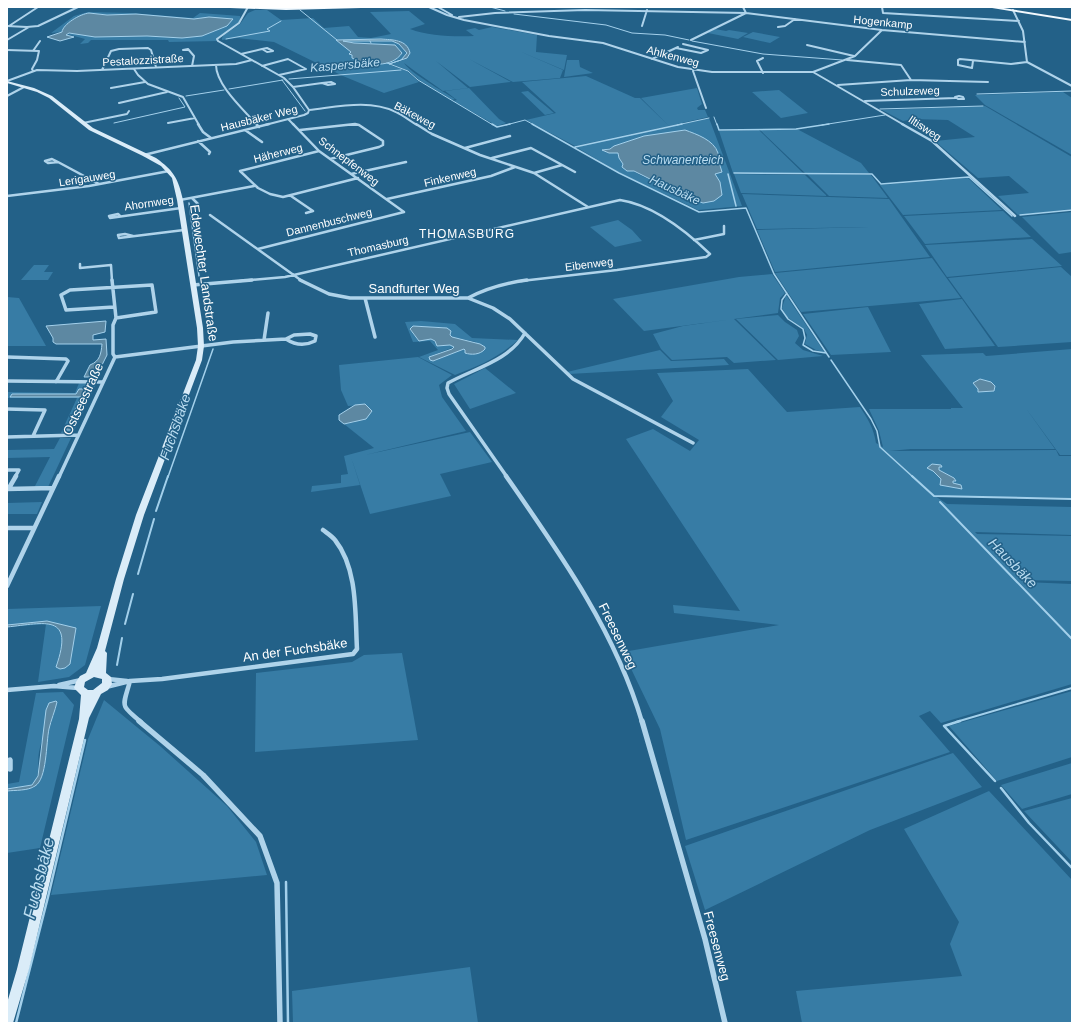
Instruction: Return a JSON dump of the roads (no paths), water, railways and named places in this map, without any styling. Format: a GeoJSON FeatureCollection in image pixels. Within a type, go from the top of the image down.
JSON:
{"type":"FeatureCollection","features":[{"type":"Feature","properties":{"kind":"main road"},"geometry":{"type":"LineString","coordinates":[[230,7],[292,9],[361,7]]}},
{"type":"Feature","properties":{"kind":"main road"},"geometry":{"type":"LineString","coordinates":[[988,7],[1072,20]]}},
{"type":"Feature","properties":{"kind":"main road"},"geometry":{"type":"LineString","coordinates":[[7,82],[54,98],[83,123],[99,133],[144,155],[169,171]]}},
{"type":"Feature","properties":{"kind":"main road","name":"Edewechter Landstraße"},"geometry":{"type":"LineString","coordinates":[[90,675],[102,648],[112,607],[131,543],[199,360],[201,346],[198,310],[180,200],[174,178],[169,171]]}},
{"type":"Feature","properties":{"kind":"main road","name":"Edewechter Landstraße"},"geometry":{"type":"LineString","coordinates":[[102,648],[105,680]]}},
{"type":"Feature","properties":{"kind":"main road"},"geometry":{"type":"LineString","coordinates":[[7,1023],[23,969],[84,719],[97,692],[105,680],[90,675],[82,687],[84,719]]}},
{"type":"Feature","properties":{"kind":"main road"},"geometry":{"type":"LineString","coordinates":[[82,687],[97,692]]}},
{"type":"Feature","properties":{"kind":"street"},"geometry":{"type":"LineString","coordinates":[[8,26],[38,7]]}},
{"type":"Feature","properties":{"kind":"street"},"geometry":{"type":"LineString","coordinates":[[8,26],[37,26],[78,7]]}},
{"type":"Feature","properties":{"kind":"street","name":"Hausbäker Weg"},"geometry":{"type":"LineString","coordinates":[[144,155],[307,114],[309,110],[289,81],[218,41],[217,39],[239,23],[248,7]]}},
{"type":"Feature","properties":{"kind":"street","name":"Ahlkenweg"},"geometry":{"type":"LineString","coordinates":[[430,7],[457,18],[543,35],[603,43],[693,71],[763,73],[813,72],[855,56],[882,30]]}},
{"type":"Feature","properties":{"kind":"street","name":"Ahlkenweg"},"geometry":{"type":"LineString","coordinates":[[438,7],[452,14],[452,16]]}},
{"type":"Feature","properties":{"kind":"street"},"geometry":{"type":"LineString","coordinates":[[691,40],[746,13],[744,7]]}},
{"type":"Feature","properties":{"kind":"street"},"geometry":{"type":"LineString","coordinates":[[882,7],[884,13],[939,16],[949,18],[1019,20]]}},
{"type":"Feature","properties":{"kind":"street"},"geometry":{"type":"LineString","coordinates":[[642,26],[647,10]]}},
{"type":"Feature","properties":{"kind":"street","name":"Hogenkamp"},"geometry":{"type":"LineString","coordinates":[[457,18],[535,11],[647,10],[746,13],[882,30],[1025,42]]}},
{"type":"Feature","properties":{"kind":"street"},"geometry":{"type":"LineString","coordinates":[[1013,10],[1023,31],[1027,62]]}},
{"type":"Feature","properties":{"kind":"street"},"geometry":{"type":"LineString","coordinates":[[785,26],[795,19]]}},
{"type":"Feature","properties":{"kind":"street"},"geometry":{"type":"LineString","coordinates":[[7,40],[29,26]]}},
{"type":"Feature","properties":{"kind":"street"},"geometry":{"type":"LineString","coordinates":[[33,50],[41,41]]}},
{"type":"Feature","properties":{"kind":"street"},"geometry":{"type":"LineString","coordinates":[[652,59],[684,44],[708,50],[701,53],[676,48]]}},
{"type":"Feature","properties":{"kind":"street"},"geometry":{"type":"LineString","coordinates":[[800,44],[855,56]]}},
{"type":"Feature","properties":{"kind":"street"},"geometry":{"type":"LineString","coordinates":[[102,70],[111,51],[119,48],[142,48],[151,50],[156,67]]}},
{"type":"Feature","properties":{"kind":"street"},"geometry":{"type":"LineString","coordinates":[[241,54],[261,49]]}},
{"type":"Feature","properties":{"kind":"street"},"geometry":{"type":"LineString","coordinates":[[7,50],[33,50],[39,52],[32,69],[33,71],[7,82]]}},
{"type":"Feature","properties":{"kind":"street"},"geometry":{"type":"LineString","coordinates":[[188,50],[194,56],[192,66]]}},
{"type":"Feature","properties":{"kind":"street"},"geometry":{"type":"LineString","coordinates":[[763,58],[757,61],[763,73]]}},
{"type":"Feature","properties":{"kind":"street","name":"Pestalozzistraße"},"geometry":{"type":"LineString","coordinates":[[33,71],[134,69],[216,65],[242,63],[252,60]]}},
{"type":"Feature","properties":{"kind":"street"},"geometry":{"type":"LineString","coordinates":[[262,66],[288,60],[306,69],[279,75]]}},
{"type":"Feature","properties":{"kind":"street"},"geometry":{"type":"LineString","coordinates":[[847,60],[901,65],[911,80]]}},
{"type":"Feature","properties":{"kind":"street"},"geometry":{"type":"LineString","coordinates":[[973,60],[972,68],[958,65],[958,60],[973,60],[1011,64],[1027,62],[1072,86]]}},
{"type":"Feature","properties":{"kind":"street"},"geometry":{"type":"LineString","coordinates":[[216,65],[216,72],[221,83],[259,127]]}},
{"type":"Feature","properties":{"kind":"street"},"geometry":{"type":"LineString","coordinates":[[134,69],[140,78],[155,88],[183,97],[203,132],[211,138]]}},
{"type":"Feature","properties":{"kind":"street"},"geometry":{"type":"LineString","coordinates":[[693,71],[706,108]]}},
{"type":"Feature","properties":{"kind":"street","name":"Iltisweg"},"geometry":{"type":"LineString","coordinates":[[813,72],[838,85],[932,141],[1015,216]]}},
{"type":"Feature","properties":{"kind":"street"},"geometry":{"type":"LineString","coordinates":[[838,85],[911,80],[988,82]]}},
{"type":"Feature","properties":{"kind":"street"},"geometry":{"type":"LineString","coordinates":[[110,88],[145,82]]}},
{"type":"Feature","properties":{"kind":"street"},"geometry":{"type":"LineString","coordinates":[[293,87],[321,83],[330,82],[335,84],[328,85],[321,83]]}},
{"type":"Feature","properties":{"kind":"street"},"geometry":{"type":"LineString","coordinates":[[7,96],[24,88]]}},
{"type":"Feature","properties":{"kind":"street"},"geometry":{"type":"LineString","coordinates":[[119,102],[167,92]]}},
{"type":"Feature","properties":{"kind":"street","name":"Schulzeweg"},"geometry":{"type":"LineString","coordinates":[[865,101],[956,98]]}},
{"type":"Feature","properties":{"kind":"street","name":"Bäkeweg"},"geometry":{"type":"LineString","coordinates":[[309,110],[354,104],[374,106],[395,111],[432,134],[491,159],[534,173],[588,207]]}},
{"type":"Feature","properties":{"kind":"street"},"geometry":{"type":"LineString","coordinates":[[83,123],[127,114],[129,111]]}},
{"type":"Feature","properties":{"kind":"street"},"geometry":{"type":"LineString","coordinates":[[168,123],[195,118]]}},
{"type":"Feature","properties":{"kind":"street","name":"Schnepfenweg"},"geometry":{"type":"LineString","coordinates":[[288,119],[319,151],[404,212]]}},
{"type":"Feature","properties":{"kind":"street"},"geometry":{"type":"LineString","coordinates":[[300,130],[357,124],[383,142],[383,144],[378,147],[330,159]]}},
{"type":"Feature","properties":{"kind":"street"},"geometry":{"type":"LineString","coordinates":[[246,130],[262,142]]}},
{"type":"Feature","properties":{"kind":"street"},"geometry":{"type":"LineString","coordinates":[[464,148],[510,136]]}},
{"type":"Feature","properties":{"kind":"street"},"geometry":{"type":"LineString","coordinates":[[198,141],[210,152],[208,154]]}},
{"type":"Feature","properties":{"kind":"street"},"geometry":{"type":"LineString","coordinates":[[491,159],[531,148],[574,172]]}},
{"type":"Feature","properties":{"kind":"street","name":"Häherweg"},"geometry":{"type":"LineString","coordinates":[[254,186],[240,171],[319,151]]}},
{"type":"Feature","properties":{"kind":"street"},"geometry":{"type":"LineString","coordinates":[[58,162],[100,184]]}},
{"type":"Feature","properties":{"kind":"street"},"geometry":{"type":"LineString","coordinates":[[351,174],[406,162]]}},
{"type":"Feature","properties":{"kind":"street"},"geometry":{"type":"LineString","coordinates":[[534,173],[562,166]]}},
{"type":"Feature","properties":{"kind":"street","name":"Finkenweg"},"geometry":{"type":"LineString","coordinates":[[387,199],[490,176],[515,167]]}},
{"type":"Feature","properties":{"kind":"street","name":"Lerigauweg"},"geometry":{"type":"LineString","coordinates":[[7,196],[100,184],[169,171]]}},
{"type":"Feature","properties":{"kind":"street"},"geometry":{"type":"LineString","coordinates":[[180,200],[254,186],[274,196],[291,196],[358,178]]}},
{"type":"Feature","properties":{"kind":"street"},"geometry":{"type":"LineString","coordinates":[[291,196],[313,211],[306,213]]}},
{"type":"Feature","properties":{"kind":"street"},"geometry":{"type":"LineString","coordinates":[[192,198],[198,204]]}},
{"type":"Feature","properties":{"kind":"street","name":"Thomasburg"},"geometry":{"type":"LineString","coordinates":[[193,285],[272,279],[620,200],[635,202],[654,212],[708,251]]}},
{"type":"Feature","properties":{"kind":"street","name":"Ahornweg"},"geometry":{"type":"LineString","coordinates":[[120,216],[181,208]]}},
{"type":"Feature","properties":{"kind":"street","name":"Dannenbuschweg"},"geometry":{"type":"LineString","coordinates":[[258,249],[404,212]]}},
{"type":"Feature","properties":{"kind":"street","name":"Sandfurter Weg"},"geometry":{"type":"LineString","coordinates":[[210,214],[309,285],[329,294],[350,298],[468,298],[493,308],[525,333],[573,380],[693,443]]}},
{"type":"Feature","properties":{"kind":"street"},"geometry":{"type":"LineString","coordinates":[[694,240],[724,234],[724,226]]}},
{"type":"Feature","properties":{"kind":"street"},"geometry":{"type":"LineString","coordinates":[[133,236],[184,230]]}},
{"type":"Feature","properties":{"kind":"street","name":"Eibenweg"},"geometry":{"type":"LineString","coordinates":[[468,298],[476,292],[505,284],[699,258],[709,256],[710,254],[708,251]]}},
{"type":"Feature","properties":{"kind":"street"},"geometry":{"type":"LineString","coordinates":[[80,264],[80,268],[111,265],[116,318],[113,325],[113,354],[115,357]]}},
{"type":"Feature","properties":{"kind":"street"},"geometry":{"type":"LineString","coordinates":[[114,307],[66,310],[61,295],[70,290],[152,285],[157,311],[153,314],[116,318]]}},
{"type":"Feature","properties":{"kind":"street"},"geometry":{"type":"LineString","coordinates":[[365,298],[375,337]]}},
{"type":"Feature","properties":{"kind":"street"},"geometry":{"type":"LineString","coordinates":[[264,340],[268,313]]}},
{"type":"Feature","properties":{"kind":"street","name":"Freesenweg"},"geometry":{"type":"LineString","coordinates":[[525,333],[522,340],[502,356],[448,383],[447,388],[449,394],[520,496],[588,600],[612,646],[636,702],[705,939],[726,1023]]}},
{"type":"Feature","properties":{"kind":"street"},"geometry":{"type":"LineString","coordinates":[[310,334],[316,336],[316,341],[309,343],[293,344],[286,340],[294,335],[310,334]]}},
{"type":"Feature","properties":{"kind":"street","name":"Ostseestraße"},"geometry":{"type":"LineString","coordinates":[[7,586],[115,357],[201,346],[264,340],[286,340]]}},
{"type":"Feature","properties":{"kind":"street"},"geometry":{"type":"LineString","coordinates":[[7,357],[66,359],[68,361],[56,382]]}},
{"type":"Feature","properties":{"kind":"street"},"geometry":{"type":"LineString","coordinates":[[7,381],[102,382]]}},
{"type":"Feature","properties":{"kind":"street"},"geometry":{"type":"LineString","coordinates":[[7,409],[44,410],[45,413],[33,436]]}},
{"type":"Feature","properties":{"kind":"street"},"geometry":{"type":"LineString","coordinates":[[7,437],[78,436]]}},
{"type":"Feature","properties":{"kind":"street"},"geometry":{"type":"LineString","coordinates":[[7,470],[19,470],[8,488]]}},
{"type":"Feature","properties":{"kind":"street"},"geometry":{"type":"LineString","coordinates":[[8,488],[53,488]]}},
{"type":"Feature","properties":{"kind":"street"},"geometry":{"type":"LineString","coordinates":[[7,528],[34,528]]}},
{"type":"Feature","properties":{"kind":"street","name":"An der Fuchsbäke"},"geometry":{"type":"LineString","coordinates":[[105,680],[130,681],[170,678],[348,656],[353,654],[357,649],[352,591],[346,558],[332,535],[323,530]]}},
{"type":"Feature","properties":{"kind":"street","name":"An der Fuchsbäke"},"geometry":{"type":"LineString","coordinates":[[105,680],[130,681]]}},
{"type":"Feature","properties":{"kind":"street"},"geometry":{"type":"LineString","coordinates":[[130,681],[124,704],[126,710],[203,775],[260,836],[277,883],[280,1023]]}},
{"type":"Feature","properties":{"kind":"street"},"geometry":{"type":"LineString","coordinates":[[54,686],[82,687]]}},
{"type":"Feature","properties":{"kind":"street"},"geometry":{"type":"LineString","coordinates":[[7,690],[54,686],[82,687]]}},
{"type":"Feature","properties":{"kind":"street"},"geometry":{"type":"LineString","coordinates":[[7,761],[10,760],[10,769]]}},
{"type":"Feature","properties":{"kind":"water"},"geometry":{"type":"Polygon","coordinates":[[[89,13],[107,15],[136,14],[194,19],[209,17],[233,19],[227,26],[202,36],[182,38],[147,36],[95,37],[69,33],[66,35],[74,37],[60,41],[47,37],[62,32],[65,26],[72,20],[89,13]]]}},
{"type":"Feature","properties":{"kind":"water"},"geometry":{"type":"Polygon","coordinates":[[[336,40],[394,40],[406,45],[410,53],[407,58],[401,60],[407,53],[399,44],[392,41],[343,41],[395,45],[402,53],[398,58],[386,63],[365,63],[352,58],[352,55],[349,54],[351,52],[336,40]]]}},
{"type":"Feature","properties":{"kind":"water","name":"Schwanenteich"},"geometry":{"type":"Polygon","coordinates":[[[685,130],[709,141],[716,148],[722,172],[715,174],[720,182],[722,195],[714,201],[703,203],[674,192],[671,186],[656,184],[654,181],[634,171],[627,171],[622,167],[623,164],[618,153],[609,153],[602,150],[610,149],[614,146],[644,136],[685,130]]]}},
{"type":"Feature","properties":{"kind":"water"},"geometry":{"type":"Polygon","coordinates":[[[106,321],[105,332],[93,335],[93,340],[106,339],[107,355],[96,377],[84,377],[90,365],[99,357],[102,344],[56,344],[53,342],[53,338],[46,326],[106,321]]]}},
{"type":"Feature","properties":{"kind":"water"},"geometry":{"type":"Polygon","coordinates":[[[413,326],[447,328],[451,331],[450,335],[452,337],[480,344],[485,347],[485,349],[481,352],[473,354],[465,353],[464,349],[433,361],[430,360],[429,357],[454,347],[450,345],[437,346],[435,341],[431,339],[419,341],[410,329],[413,326]]]}},
{"type":"Feature","properties":{"kind":"water"},"geometry":{"type":"Polygon","coordinates":[[[980,379],[991,382],[995,386],[994,391],[978,392],[978,389],[973,383],[980,379]]]}},
{"type":"Feature","properties":{"kind":"water"},"geometry":{"type":"Polygon","coordinates":[[[79,389],[87,389],[81,411],[72,430],[66,430],[81,397],[10,397],[12,394],[76,394],[79,389]]]}},
{"type":"Feature","properties":{"kind":"water"},"geometry":{"type":"Polygon","coordinates":[[[365,404],[372,411],[366,419],[344,424],[339,420],[339,415],[355,405],[365,404]]]}},
{"type":"Feature","properties":{"kind":"water"},"geometry":{"type":"Polygon","coordinates":[[[932,464],[941,465],[942,467],[939,467],[939,470],[954,478],[956,481],[953,481],[953,483],[961,485],[962,489],[940,485],[941,479],[933,471],[927,468],[932,464]]]}},
{"type":"Feature","properties":{"kind":"water"},"geometry":{"type":"Polygon","coordinates":[[[47,621],[76,628],[70,664],[65,668],[60,669],[56,667],[61,650],[62,637],[59,630],[53,625],[33,624],[7,627],[7,625],[47,621]]]}},
{"type":"Feature","properties":{"kind":"water"},"geometry":{"type":"Polygon","coordinates":[[[57,702],[49,729],[44,769],[39,782],[29,789],[7,791],[7,789],[32,785],[38,776],[46,710],[49,703],[57,702]]]}},
{"type":"Feature","properties":{"kind":"waterway"},"geometry":{"type":"LineString","coordinates":[[490,7],[505,11]]}},
{"type":"Feature","properties":{"kind":"waterway","name":"Hausbäke"},"geometry":{"type":"LineString","coordinates":[[300,10],[337,40]]}},
{"type":"Feature","properties":{"kind":"waterway"},"geometry":{"type":"LineString","coordinates":[[514,14],[606,25],[632,33],[665,35],[689,40]]}},
{"type":"Feature","properties":{"kind":"waterway"},"geometry":{"type":"LineString","coordinates":[[226,39],[270,31],[267,29],[281,21]]}},
{"type":"Feature","properties":{"kind":"waterway"},"geometry":{"type":"LineString","coordinates":[[692,41],[763,54],[842,60]]}},
{"type":"Feature","properties":{"kind":"waterway","name":"Hausbäke"},"geometry":{"type":"LineString","coordinates":[[387,63],[408,71],[418,80],[493,125]]}},
{"type":"Feature","properties":{"kind":"waterway","name":"Kaspersbäke"},"geometry":{"type":"LineString","coordinates":[[289,79],[401,70]]}},
{"type":"Feature","properties":{"kind":"waterway"},"geometry":{"type":"LineString","coordinates":[[229,89],[282,80]]}},
{"type":"Feature","properties":{"kind":"waterway"},"geometry":{"type":"LineString","coordinates":[[282,80],[305,111]]}},
{"type":"Feature","properties":{"kind":"waterway"},"geometry":{"type":"LineString","coordinates":[[186,96],[224,90]]}},
{"type":"Feature","properties":{"kind":"waterway"},"geometry":{"type":"LineString","coordinates":[[977,94],[1072,91]]}},
{"type":"Feature","properties":{"kind":"waterway"},"geometry":{"type":"LineString","coordinates":[[114,123],[185,107],[179,98]]}},
{"type":"Feature","properties":{"kind":"waterway"},"geometry":{"type":"LineString","coordinates":[[880,109],[983,106]]}},
{"type":"Feature","properties":{"kind":"waterway"},"geometry":{"type":"LineString","coordinates":[[822,125],[885,115]]}},
{"type":"Feature","properties":{"kind":"waterway"},"geometry":{"type":"LineString","coordinates":[[714,117],[717,125]]}},
{"type":"Feature","properties":{"kind":"waterway"},"geometry":{"type":"LineString","coordinates":[[677,125],[709,118]]}},
{"type":"Feature","properties":{"kind":"waterway","name":"Hausbäke"},"geometry":{"type":"LineString","coordinates":[[508,124],[525,120],[534,125]]}},
{"type":"Feature","properties":{"kind":"waterway","name":"Hausbäke"},"geometry":{"type":"LineString","coordinates":[[492,124],[497,127],[508,124]]}},
{"type":"Feature","properties":{"kind":"waterway","name":"Hausbäke"},"geometry":{"type":"LineString","coordinates":[[532,124],[619,173],[699,212],[746,208],[774,274],[787,293]]}},
{"type":"Feature","properties":{"kind":"waterway"},"geometry":{"type":"LineString","coordinates":[[575,147],[682,124]]}},
{"type":"Feature","properties":{"kind":"waterway"},"geometry":{"type":"LineString","coordinates":[[717,124],[719,130],[796,129],[829,124]]}},
{"type":"Feature","properties":{"kind":"waterway"},"geometry":{"type":"LineString","coordinates":[[734,173],[872,174],[881,184],[969,177],[1012,216]]}},
{"type":"Feature","properties":{"kind":"waterway"},"geometry":{"type":"LineString","coordinates":[[728,174],[736,206]]}},
{"type":"Feature","properties":{"kind":"waterway","name":"Fuchsbäke"},"geometry":{"type":"LineString","coordinates":[[189,203],[199,276]]}},
{"type":"Feature","properties":{"kind":"waterway"},"geometry":{"type":"LineString","coordinates":[[1020,215],[1072,210]]}},
{"type":"Feature","properties":{"kind":"waterway","name":"Fuchsbäke"},"geometry":{"type":"LineString","coordinates":[[203,291],[206,307]]}},
{"type":"Feature","properties":{"kind":"waterway","name":"Hausbäke"},"geometry":{"type":"LineString","coordinates":[[787,293],[829,357]]}},
{"type":"Feature","properties":{"kind":"waterway"},"geometry":{"type":"LineString","coordinates":[[787,293],[782,300],[781,309],[788,319],[803,329],[805,338],[803,345],[813,351],[826,353]]}},
{"type":"Feature","properties":{"kind":"waterway","name":"Fuchsbäke"},"geometry":{"type":"LineString","coordinates":[[207,311],[212,340]]}},
{"type":"Feature","properties":{"kind":"waterway","name":"Fuchsbäke"},"geometry":{"type":"LineString","coordinates":[[168,477],[213,349]]}},
{"type":"Feature","properties":{"kind":"waterway","name":"Hausbäke"},"geometry":{"type":"LineString","coordinates":[[831,360],[871,419],[877,431],[880,447],[913,477]]}},
{"type":"Feature","properties":{"kind":"waterway","name":"Fuchsbäke"},"geometry":{"type":"LineString","coordinates":[[156,511],[168,476]]}},
{"type":"Feature","properties":{"kind":"waterway"},"geometry":{"type":"LineString","coordinates":[[912,476],[934,496],[1072,499]]}},
{"type":"Feature","properties":{"kind":"waterway","name":"Hausbäke"},"geometry":{"type":"LineString","coordinates":[[940,502],[1072,639]]}},
{"type":"Feature","properties":{"kind":"waterway","name":"Fuchsbäke"},"geometry":{"type":"LineString","coordinates":[[138,574],[154,519]]}},
{"type":"Feature","properties":{"kind":"waterway","name":"Fuchsbäke"},"geometry":{"type":"LineString","coordinates":[[125,624],[133,594]]}},
{"type":"Feature","properties":{"kind":"waterway","name":"Fuchsbäke"},"geometry":{"type":"LineString","coordinates":[[117,665],[122,638]]}},
{"type":"Feature","properties":{"kind":"waterway"},"geometry":{"type":"LineString","coordinates":[[956,722],[1072,688]]}},
{"type":"Feature","properties":{"kind":"waterway"},"geometry":{"type":"LineString","coordinates":[[960,721],[944,726],[995,781]]}},
{"type":"Feature","properties":{"kind":"waterway","name":"Fuchsbäke"},"geometry":{"type":"LineString","coordinates":[[16,1023],[48,897],[85,740]]}},
{"type":"Feature","properties":{"kind":"waterway"},"geometry":{"type":"LineString","coordinates":[[1001,788],[1029,823],[1072,868]]}},
{"type":"Feature","properties":{"kind":"waterway"},"geometry":{"type":"LineString","coordinates":[[286,882],[288,1023]]}},
{"type":"Feature","properties":{"kind":"district","name":"THOMASBURG"},"geometry":{"type":"Point","coordinates":[467,234]}}]}
